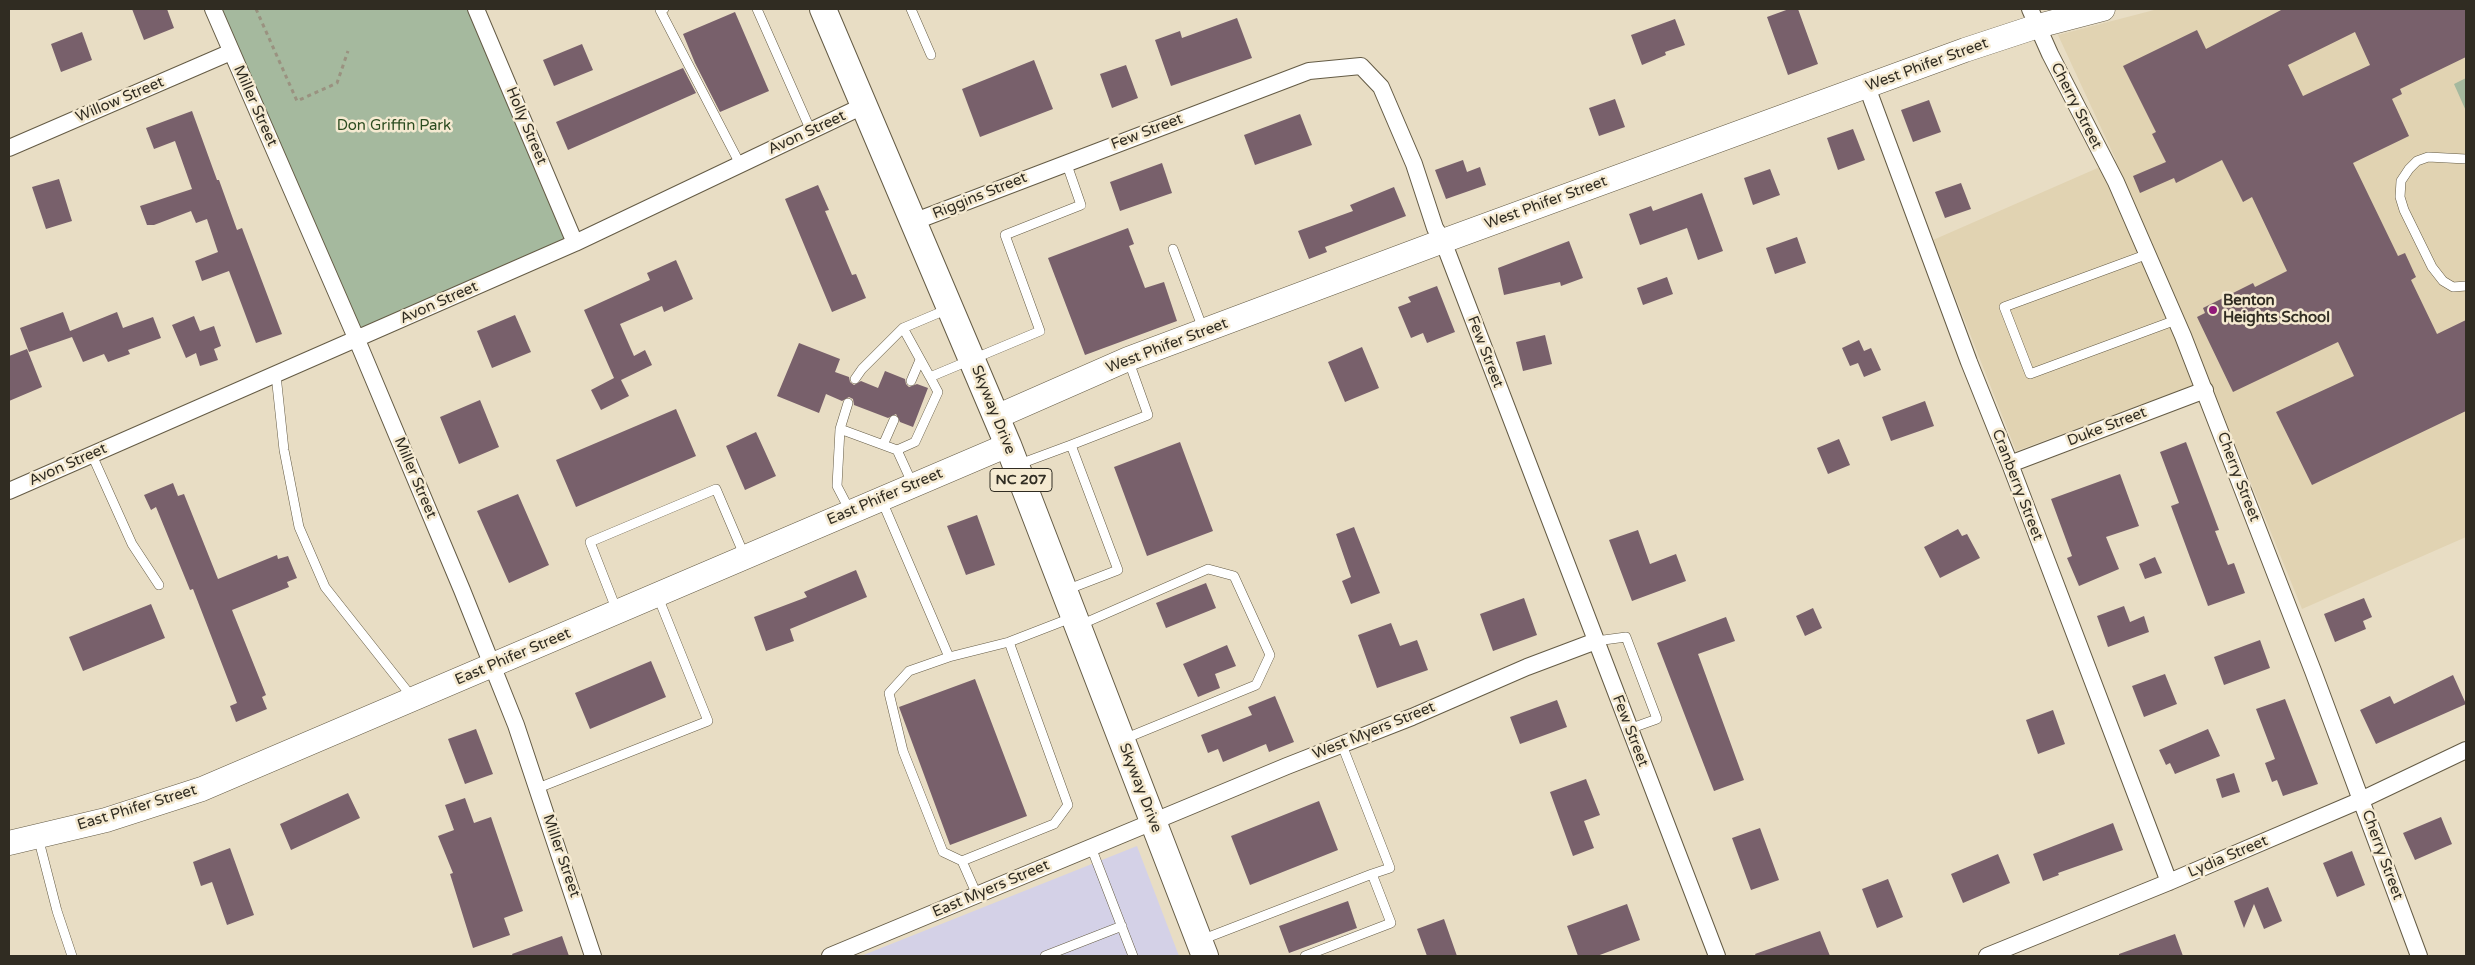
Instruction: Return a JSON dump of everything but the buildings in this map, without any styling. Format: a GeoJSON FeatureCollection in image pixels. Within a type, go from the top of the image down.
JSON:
{"type":"FeatureCollection","features":[{"type":"Feature","properties":{"kind":"main road","name":"Skyway Drive"},"geometry":{"type":"LineString","coordinates":[[823,9],[1012,456],[1202,949]]}},
{"type":"Feature","properties":{"kind":"street","name":"Miller Street"},"geometry":{"type":"LineString","coordinates":[[213,9],[357,340],[493,665],[538,788],[594,956]]}},
{"type":"Feature","properties":{"kind":"street","name":"Holly Street"},"geometry":{"type":"LineString","coordinates":[[476,9],[576,243]]}},
{"type":"Feature","properties":{"kind":"street","name":"West Phifer Street"},"geometry":{"type":"LineString","coordinates":[[996,417],[1128,359],[1443,241],[1867,87],[2034,17],[2103,9]]}},
{"type":"Feature","properties":{"kind":"street","name":"Cherry Street"},"geometry":{"type":"LineString","coordinates":[[2034,17],[2050,54],[2116,182],[2205,390],[2419,956]]}},
{"type":"Feature","properties":{"kind":"street","name":"Willow Street"},"geometry":{"type":"LineString","coordinates":[[9,148],[231,52]]}},
{"type":"Feature","properties":{"kind":"street","name":"Few Street"},"geometry":{"type":"LineString","coordinates":[[1047,169],[1309,70],[1360,66],[1381,87],[1414,164],[1435,228],[1443,241],[1717,956]]}},
{"type":"Feature","properties":{"kind":"street","name":"Cranberry Street"},"geometry":{"type":"LineString","coordinates":[[1867,87],[1969,362],[2010,464],[2169,882]]}},
{"type":"Feature","properties":{"kind":"street","name":"Avon Street"},"geometry":{"type":"LineString","coordinates":[[9,491],[576,243],[865,105]]}},
{"type":"Feature","properties":{"kind":"street","name":"Riggins Street"},"geometry":{"type":"LineString","coordinates":[[913,222],[1047,169]]}},
{"type":"Feature","properties":{"kind":"street","name":"Duke Street"},"geometry":{"type":"LineString","coordinates":[[2010,464],[2205,390]]}},
{"type":"Feature","properties":{"kind":"street","name":"East Phifer Street"},"geometry":{"type":"LineString","coordinates":[[9,843],[115,817],[202,789],[881,499],[913,486],[1012,456]]}},
{"type":"Feature","properties":{"kind":"street","name":"West Myers Street"},"geometry":{"type":"LineString","coordinates":[[1153,822],[1412,717],[1527,667],[1596,641]]}},
{"type":"Feature","properties":{"kind":"street","name":"Lydia Street"},"geometry":{"type":"LineString","coordinates":[[1987,956],[2169,882],[2361,800],[2466,750]]}},
{"type":"Feature","properties":{"kind":"street","name":"East Myers Street"},"geometry":{"type":"LineString","coordinates":[[830,956],[1153,822]]}},
{"type":"Feature","properties":{"kind":"lane"},"geometry":{"type":"LineString","coordinates":[[664,9],[660,10],[740,164]]}},
{"type":"Feature","properties":{"kind":"lane"},"geometry":{"type":"LineString","coordinates":[[757,9],[811,131]]}},
{"type":"Feature","properties":{"kind":"lane"},"geometry":{"type":"LineString","coordinates":[[911,9],[931,55]]}},
{"type":"Feature","properties":{"kind":"lane"},"geometry":{"type":"LineString","coordinates":[[2466,159],[2428,157],[2418,161],[2401,181],[2400,197],[2404,210],[2432,266],[2443,281],[2453,286],[2466,286]]}},
{"type":"Feature","properties":{"kind":"lane"},"geometry":{"type":"LineString","coordinates":[[930,377],[1040,331],[1006,235],[1082,205],[1066,162]]}},
{"type":"Feature","properties":{"kind":"lane"},"geometry":{"type":"LineString","coordinates":[[1173,249],[1204,332]]}},
{"type":"Feature","properties":{"kind":"lane"},"geometry":{"type":"LineString","coordinates":[[2148,254],[2004,308],[2030,374],[2176,320]]}},
{"type":"Feature","properties":{"kind":"lane"},"geometry":{"type":"LineString","coordinates":[[855,379],[862,369],[903,328],[950,308]]}},
{"type":"Feature","properties":{"kind":"lane"},"geometry":{"type":"LineString","coordinates":[[840,429],[897,450],[915,442],[938,392],[903,328]]}},
{"type":"Feature","properties":{"kind":"lane"},"geometry":{"type":"LineString","coordinates":[[1012,456],[1071,445],[1148,415],[1128,359]]}},
{"type":"Feature","properties":{"kind":"lane"},"geometry":{"type":"LineString","coordinates":[[911,381],[920,360]]}},
{"type":"Feature","properties":{"kind":"lane"},"geometry":{"type":"LineString","coordinates":[[276,375],[284,450],[299,527],[325,587],[414,699]]}},
{"type":"Feature","properties":{"kind":"lane"},"geometry":{"type":"LineString","coordinates":[[848,403],[840,429],[837,486],[850,512]]}},
{"type":"Feature","properties":{"kind":"lane"},"geometry":{"type":"LineString","coordinates":[[883,445],[894,420]]}},
{"type":"Feature","properties":{"kind":"lane"},"geometry":{"type":"LineString","coordinates":[[1064,591],[1118,570],[1071,445]]}},
{"type":"Feature","properties":{"kind":"lane"},"geometry":{"type":"LineString","coordinates":[[897,450],[913,486]]}},
{"type":"Feature","properties":{"kind":"lane"},"geometry":{"type":"LineString","coordinates":[[92,455],[132,544],[160,585]]}},
{"type":"Feature","properties":{"kind":"lane"},"geometry":{"type":"LineString","coordinates":[[617,612],[590,542],[716,489],[745,558]]}},
{"type":"Feature","properties":{"kind":"lane"},"geometry":{"type":"LineString","coordinates":[[881,499],[949,657]]}},
{"type":"Feature","properties":{"kind":"lane"},"geometry":{"type":"LineString","coordinates":[[977,895],[962,861],[943,852],[903,751],[889,693],[909,671],[949,657],[1009,642],[1075,621],[1208,569],[1234,576],[1270,655],[1256,685],[1121,740]]}},
{"type":"Feature","properties":{"kind":"lane"},"geometry":{"type":"LineString","coordinates":[[538,788],[708,721],[657,595]]}},
{"type":"Feature","properties":{"kind":"lane"},"geometry":{"type":"LineString","coordinates":[[1596,641],[1626,637],[1657,719],[1630,729]]}},
{"type":"Feature","properties":{"kind":"lane"},"geometry":{"type":"LineString","coordinates":[[962,861],[1054,824],[1068,805],[1009,642]]}},
{"type":"Feature","properties":{"kind":"lane"},"geometry":{"type":"LineString","coordinates":[[1202,949],[1372,874],[1390,868],[1342,745]]}},
{"type":"Feature","properties":{"kind":"lane"},"geometry":{"type":"LineString","coordinates":[[38,836],[57,911],[72,956]]}},
{"type":"Feature","properties":{"kind":"lane"},"geometry":{"type":"LineString","coordinates":[[1091,847],[1133,956]]}},
{"type":"Feature","properties":{"kind":"lane"},"geometry":{"type":"LineString","coordinates":[[1305,956],[1391,923],[1372,874]]}},
{"type":"Feature","properties":{"kind":"lane"},"geometry":{"type":"LineString","coordinates":[[1045,956],[1122,926]]}},
{"type":"Feature","properties":{"kind":"path"},"geometry":{"type":"LineString","coordinates":[[256,9],[297,101],[337,83],[348,50]]}},
{"type":"Feature","properties":{"kind":"shaded area","name":"Benton Heights School"},"geometry":{"type":"Polygon","coordinates":[[[2158,9],[2466,9],[2466,537],[2302,609],[2209,380],[2016,451],[1933,240],[2116,160],[2058,35],[2158,9]]]}},
{"type":"Feature","properties":{"kind":"shaded area"},"geometry":{"type":"Polygon","coordinates":[[[1137,846],[1179,956],[861,956],[1137,846]]]}},
{"type":"Feature","properties":{"kind":"green space","name":"Don Griffin Park"},"geometry":{"type":"Polygon","coordinates":[[[219,9],[468,9],[566,241],[360,332],[219,9]]]}},
{"type":"Feature","properties":{"kind":"green space"},"geometry":{"type":"Polygon","coordinates":[[[2466,78],[2466,111],[2454,84],[2466,78]]]}},
{"type":"Feature","properties":{"kind":"place","name":"Benton Heights School"},"geometry":{"type":"Point","coordinates":[2213,310]}}]}
